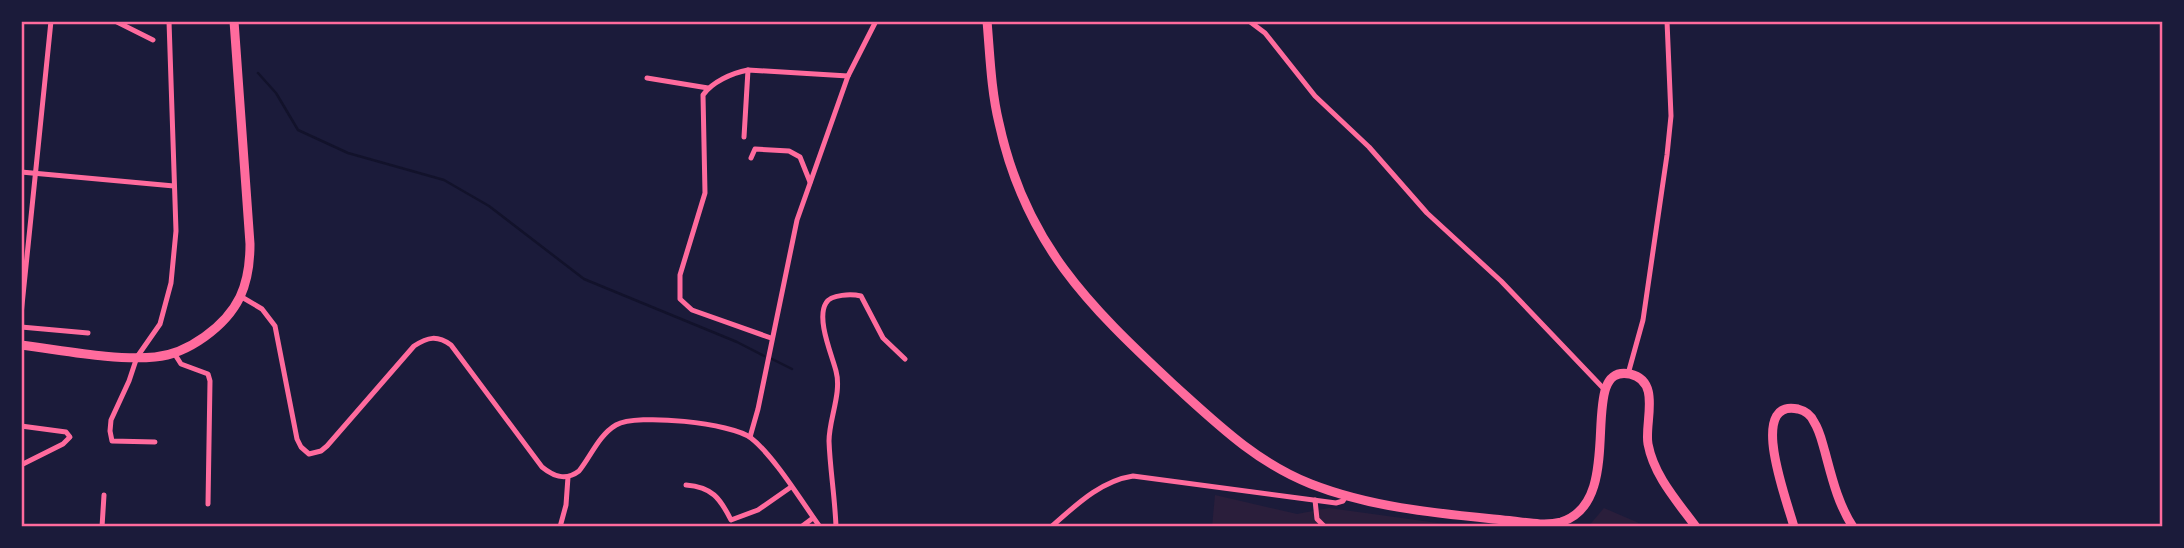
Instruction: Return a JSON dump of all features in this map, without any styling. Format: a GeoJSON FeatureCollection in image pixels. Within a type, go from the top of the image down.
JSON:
{"type":"FeatureCollection","features":[{"type":"Feature","properties":{"kind":"main road"},"geometry":{"type":"LineString","coordinates":[[21,345],[156,358],[174,353],[198,341],[218,325],[240,296],[248,270],[250,220],[234,21]]}},
{"type":"Feature","properties":{"kind":"main road"},"geometry":{"type":"LineString","coordinates":[[987,21],[993,89],[1006,153],[1027,211],[1062,269],[1076,288],[1124,338],[1246,448],[1294,477],[1377,504],[1549,524],[1569,519],[1583,509],[1592,495],[1601,447],[1604,389],[1614,377],[1628,374],[1642,380],[1650,394],[1647,441],[1657,469],[1696,527]]}},
{"type":"Feature","properties":{"kind":"main road"},"geometry":{"type":"LineString","coordinates":[[1794,527],[1771,436],[1777,415],[1790,409],[1802,410],[1813,419],[1839,501],[1853,527]]}},
{"type":"Feature","properties":{"kind":"street"},"geometry":{"type":"LineString","coordinates":[[21,315],[51,21]]}},
{"type":"Feature","properties":{"kind":"street"},"geometry":{"type":"LineString","coordinates":[[115,21],[153,40]]}},
{"type":"Feature","properties":{"kind":"street"},"geometry":{"type":"LineString","coordinates":[[155,442],[113,441],[111,420],[129,381],[136,357],[160,324],[166,308],[175,242],[169,21]]}},
{"type":"Feature","properties":{"kind":"street"},"geometry":{"type":"LineString","coordinates":[[750,437],[790,247],[848,76],[876,21]]}},
{"type":"Feature","properties":{"kind":"street"},"geometry":{"type":"LineString","coordinates":[[1250,21],[1265,33],[1315,96],[1368,147],[1427,213],[1501,281],[1604,389]]}},
{"type":"Feature","properties":{"kind":"street"},"geometry":{"type":"LineString","coordinates":[[1628,374],[1643,320],[1667,155],[1671,116],[1667,21]]}},
{"type":"Feature","properties":{"kind":"street"},"geometry":{"type":"LineString","coordinates":[[771,338],[692,310],[680,299],[680,275],[705,193],[703,95],[708,88],[748,69],[848,76]]}},
{"type":"Feature","properties":{"kind":"street"},"geometry":{"type":"LineString","coordinates":[[744,137],[748,69]]}},
{"type":"Feature","properties":{"kind":"street"},"geometry":{"type":"LineString","coordinates":[[647,78],[708,88]]}},
{"type":"Feature","properties":{"kind":"street"},"geometry":{"type":"LineString","coordinates":[[751,158],[755,149],[789,151],[800,157],[810,182]]}},
{"type":"Feature","properties":{"kind":"street"},"geometry":{"type":"LineString","coordinates":[[21,172],[174,186]]}},
{"type":"Feature","properties":{"kind":"street"},"geometry":{"type":"LineString","coordinates":[[836,527],[829,440],[837,372],[825,333],[826,302],[831,298],[852,294],[861,296],[883,338],[905,359]]}},
{"type":"Feature","properties":{"kind":"street"},"geometry":{"type":"LineString","coordinates":[[240,296],[262,309],[275,326],[297,439],[309,454],[321,451],[327,446],[414,346],[428,338],[436,337],[451,345],[542,467],[555,476],[568,477],[579,471],[607,431],[626,420],[661,420],[724,427],[750,437],[764,450],[820,527]]}},
{"type":"Feature","properties":{"kind":"street"},"geometry":{"type":"LineString","coordinates":[[21,327],[88,333]]}},
{"type":"Feature","properties":{"kind":"street"},"geometry":{"type":"LineString","coordinates":[[174,353],[181,364],[208,374],[210,381],[208,504]]}},
{"type":"Feature","properties":{"kind":"street"},"geometry":{"type":"LineString","coordinates":[[21,426],[66,432],[70,437],[62,444],[21,465]]}},
{"type":"Feature","properties":{"kind":"street"},"geometry":{"type":"LineString","coordinates":[[1051,527],[1106,484],[1118,478],[1133,476],[1315,500],[1340,502],[1346,496]]}},
{"type":"Feature","properties":{"kind":"street"},"geometry":{"type":"LineString","coordinates":[[560,527],[564,516],[568,477]]}},
{"type":"Feature","properties":{"kind":"street"},"geometry":{"type":"LineString","coordinates":[[686,485],[702,486],[721,500],[732,520],[758,510],[791,487]]}},
{"type":"Feature","properties":{"kind":"street"},"geometry":{"type":"LineString","coordinates":[[102,527],[103,495]]}},
{"type":"Feature","properties":{"kind":"street"},"geometry":{"type":"LineString","coordinates":[[1315,500],[1317,519],[1325,527]]}},
{"type":"Feature","properties":{"kind":"street"},"geometry":{"type":"LineString","coordinates":[[801,527],[813,518]]}},
{"type":"Feature","properties":{"kind":"shaded area"},"geometry":{"type":"Polygon","coordinates":[[[1215,495],[1297,514],[1329,508],[1467,527],[1212,527],[1215,495]]]}},
{"type":"Feature","properties":{"kind":"shaded area"},"geometry":{"type":"Polygon","coordinates":[[[1604,508],[1648,527],[1588,527],[1604,508]]]}},
{"type":"Feature","properties":{"kind":"waterway"},"geometry":{"type":"LineString","coordinates":[[258,73],[276,93],[298,130],[348,153],[444,180],[489,206],[584,279],[737,342],[764,356]]}},
{"type":"Feature","properties":{"kind":"waterway"},"geometry":{"type":"LineString","coordinates":[[772,359],[792,369]]}}]}
